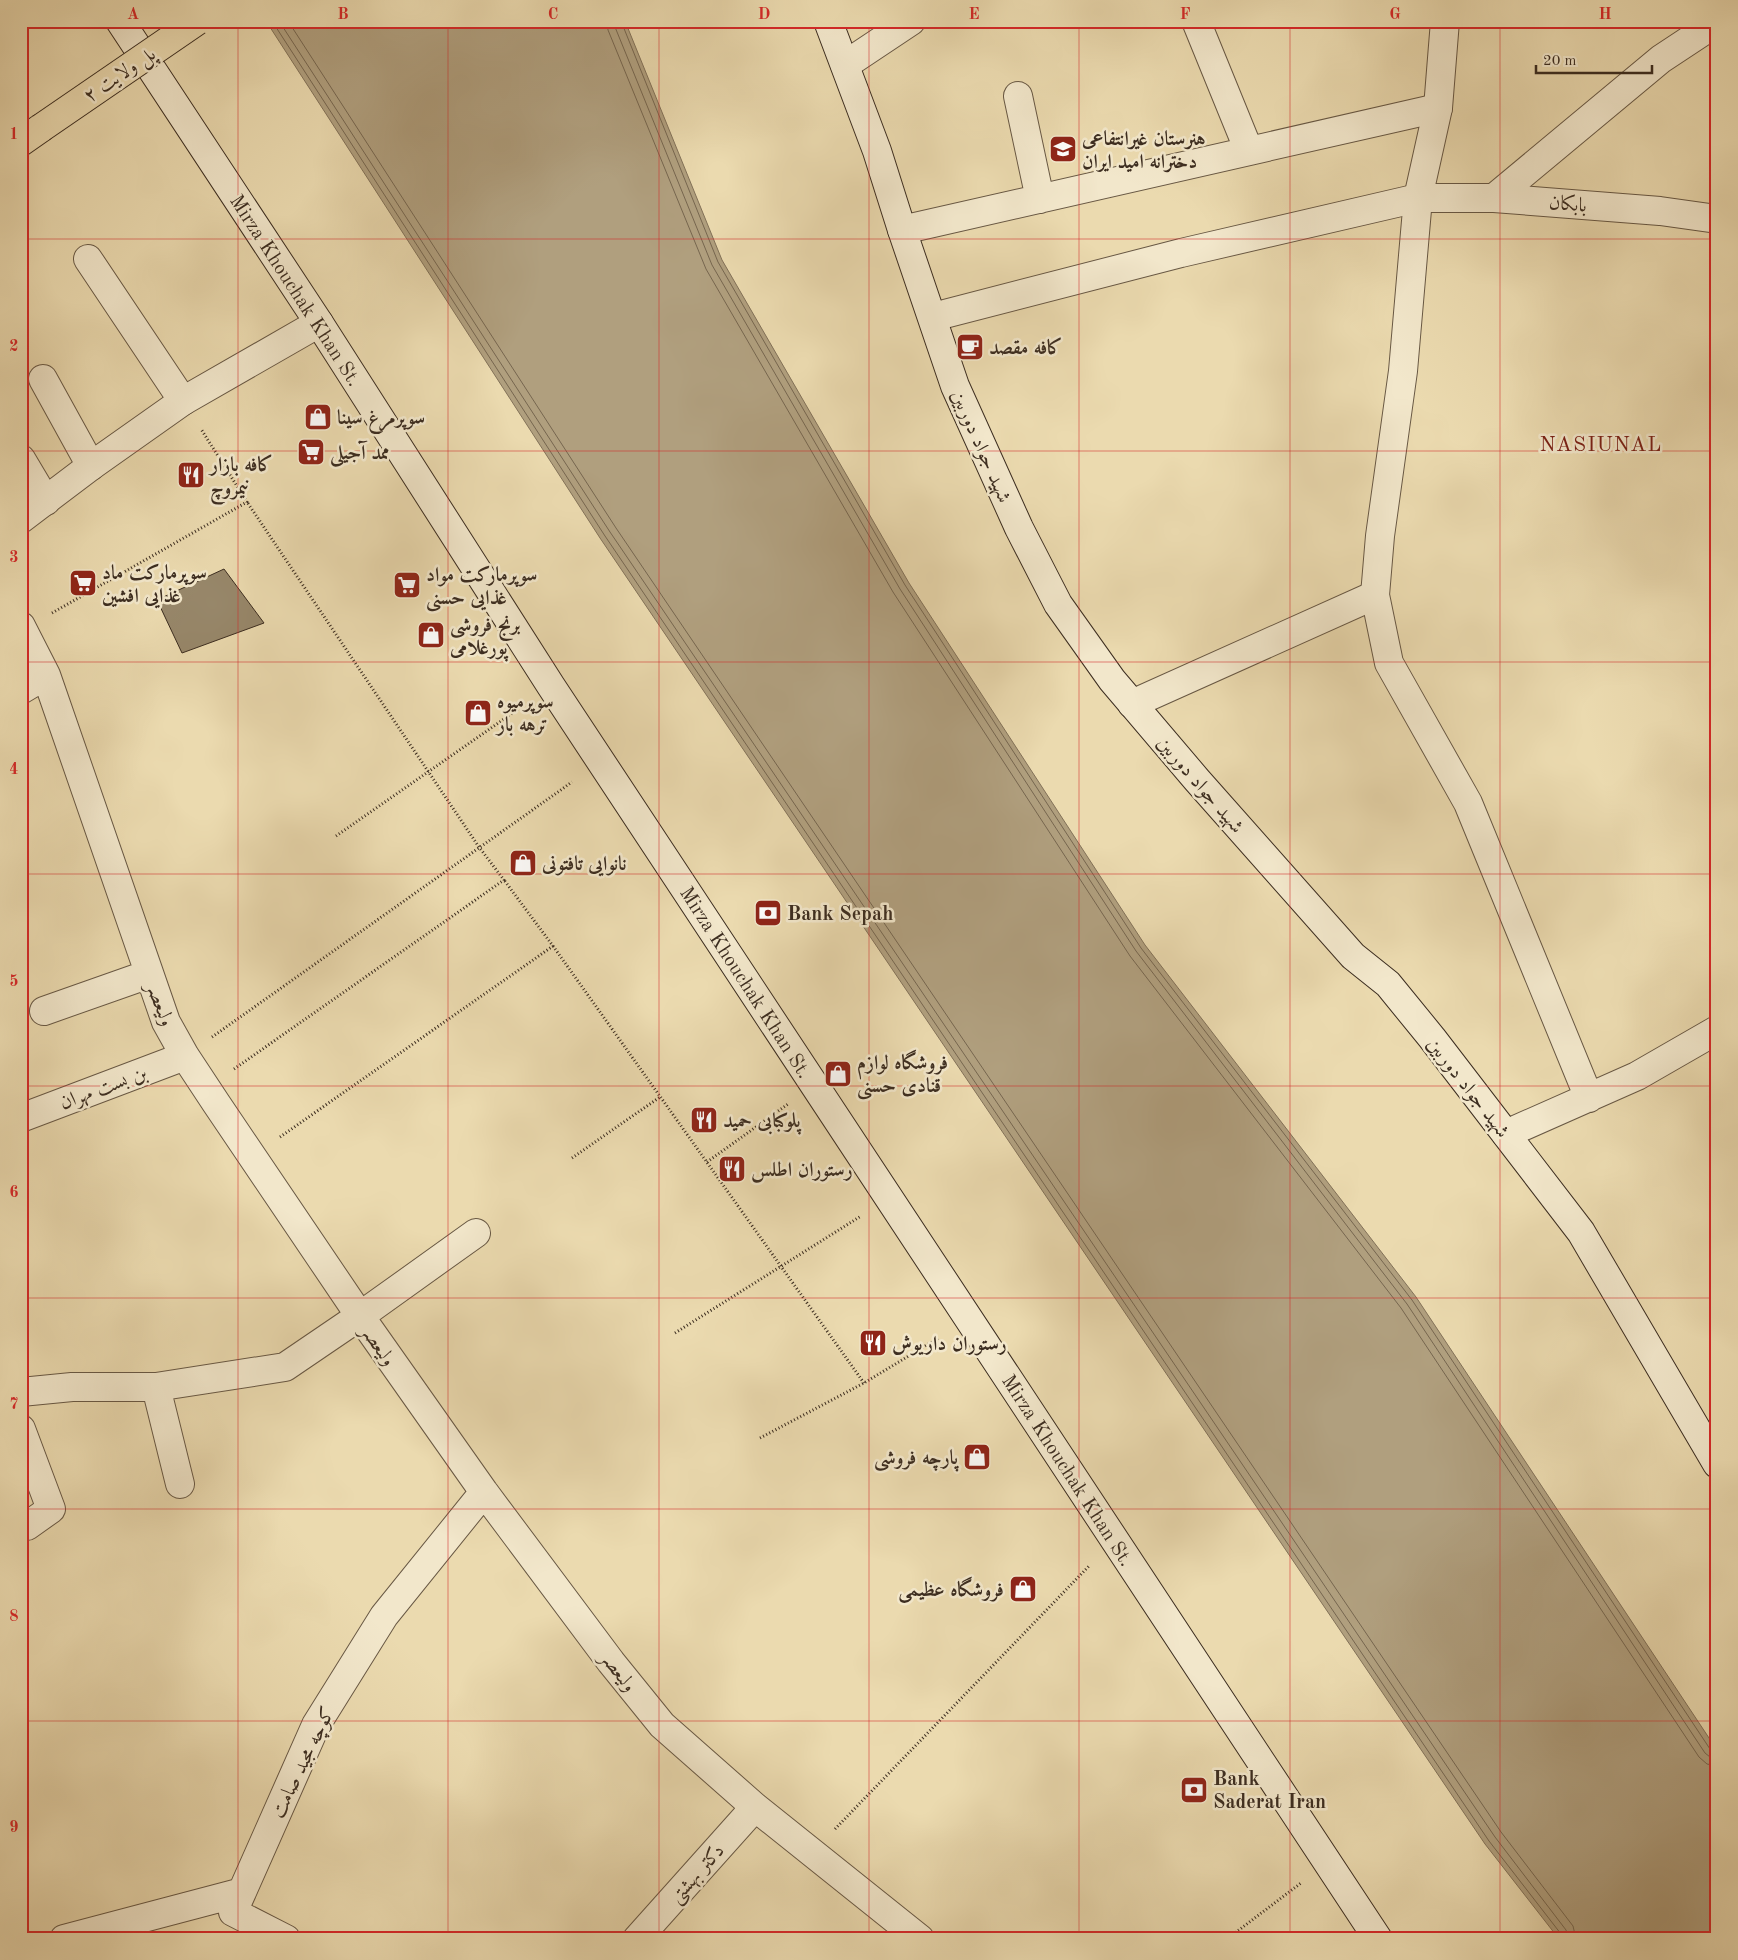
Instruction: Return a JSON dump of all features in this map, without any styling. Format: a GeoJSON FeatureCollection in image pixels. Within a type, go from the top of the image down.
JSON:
{"type":"FeatureCollection","features":[{"type":"Feature","properties":{"kind":"main road","name":"پل ولایت ۲"},"geometry":{"type":"LineString","coordinates":[[31,135],[198,21]]}},
{"type":"Feature","properties":{"kind":"street","name":"Mirza Khouchak Khan St."},"geometry":{"type":"LineString","coordinates":[[120,21],[319,323],[550,686],[1378,1939]]}},
{"type":"Feature","properties":{"kind":"street","name":"شهید جواد دوربین"},"geometry":{"type":"LineString","coordinates":[[828,21],[877,151],[955,386],[1019,528],[1058,604],[1112,680],[1132,704],[1353,956],[1388,984],[1506,1134],[1581,1232],[1717,1464]]}},
{"type":"Feature","properties":{"kind":"street"},"geometry":{"type":"LineString","coordinates":[[845,65],[910,21]]}},
{"type":"Feature","properties":{"kind":"street"},"geometry":{"type":"LineString","coordinates":[[1196,21],[1249,151]]}},
{"type":"Feature","properties":{"kind":"street"},"geometry":{"type":"LineString","coordinates":[[1445,21],[1438,108],[1418,198],[1403,371],[1380,536],[1375,595],[1389,662],[1468,803],[1589,1098]]}},
{"type":"Feature","properties":{"kind":"street"},"geometry":{"type":"LineString","coordinates":[[1494,198],[1661,59],[1716,22]]}},
{"type":"Feature","properties":{"kind":"street"},"geometry":{"type":"LineString","coordinates":[[1018,96],[1040,199]]}},
{"type":"Feature","properties":{"kind":"street"},"geometry":{"type":"LineString","coordinates":[[902,230],[1438,108]]}},
{"type":"Feature","properties":{"kind":"street","name":"بابکان"},"geometry":{"type":"LineString","coordinates":[[933,317],[1181,254],[1418,198],[1494,198],[1660,211],[1717,219]]}},
{"type":"Feature","properties":{"kind":"street"},"geometry":{"type":"LineString","coordinates":[[88,259],[184,401]]}},
{"type":"Feature","properties":{"kind":"street"},"geometry":{"type":"LineString","coordinates":[[21,519],[91,466],[184,401],[319,323]]}},
{"type":"Feature","properties":{"kind":"street"},"geometry":{"type":"LineString","coordinates":[[43,379],[91,466]]}},
{"type":"Feature","properties":{"kind":"street"},"geometry":{"type":"LineString","coordinates":[[21,459],[46,501]]}},
{"type":"Feature","properties":{"kind":"street"},"geometry":{"type":"LineString","coordinates":[[1132,704],[1375,595]]}},
{"type":"Feature","properties":{"kind":"street","name":"ولیعصر"},"geometry":{"type":"LineString","coordinates":[[22,628],[46,675],[166,1022],[206,1088],[360,1316],[484,1492],[611,1662],[662,1725],[754,1807],[920,1939]]}},
{"type":"Feature","properties":{"kind":"street"},"geometry":{"type":"LineString","coordinates":[[21,690],[46,675]]}},
{"type":"Feature","properties":{"kind":"street"},"geometry":{"type":"LineString","coordinates":[[44,1011],[149,974]]}},
{"type":"Feature","properties":{"kind":"street"},"geometry":{"type":"LineString","coordinates":[[1506,1134],[1637,1076],[1717,1030]]}},
{"type":"Feature","properties":{"kind":"street","name":"بن بست مهران"},"geometry":{"type":"LineString","coordinates":[[21,1118],[185,1056]]}},
{"type":"Feature","properties":{"kind":"street"},"geometry":{"type":"LineString","coordinates":[[21,1392],[72,1387],[156,1387],[285,1366],[360,1316],[476,1233]]}},
{"type":"Feature","properties":{"kind":"street"},"geometry":{"type":"LineString","coordinates":[[156,1387],[180,1484]]}},
{"type":"Feature","properties":{"kind":"street"},"geometry":{"type":"LineString","coordinates":[[21,1429],[50,1509],[27,1526]]}},
{"type":"Feature","properties":{"kind":"street","name":"کوچه مجید صامت"},"geometry":{"type":"LineString","coordinates":[[286,1939],[232,1912],[316,1725],[384,1616],[484,1492]]}},
{"type":"Feature","properties":{"kind":"street","name":"دکتر بهشتی"},"geometry":{"type":"LineString","coordinates":[[637,1939],[754,1807]]}},
{"type":"Feature","properties":{"kind":"street"},"geometry":{"type":"LineString","coordinates":[[64,1939],[242,1892]]}},
{"type":"Feature","properties":{"kind":"path"},"geometry":{"type":"LineString","coordinates":[[184,401],[247,502],[479,847],[864,1382]]}},
{"type":"Feature","properties":{"kind":"path"},"geometry":{"type":"LineString","coordinates":[[22,628],[247,502]]}},
{"type":"Feature","properties":{"kind":"path"},"geometry":{"type":"LineString","coordinates":[[336,836],[550,686]]}},
{"type":"Feature","properties":{"kind":"path"},"geometry":{"type":"LineString","coordinates":[[185,1056],[601,762]]}},
{"type":"Feature","properties":{"kind":"path"},"geometry":{"type":"LineString","coordinates":[[206,1088],[504,880]]}},
{"type":"Feature","properties":{"kind":"path"},"geometry":{"type":"LineString","coordinates":[[252,1157],[552,946]]}},
{"type":"Feature","properties":{"kind":"path"},"geometry":{"type":"LineString","coordinates":[[707,1162],[814,1085]]}},
{"type":"Feature","properties":{"kind":"path"},"geometry":{"type":"LineString","coordinates":[[572,1158],[660,1097]]}},
{"type":"Feature","properties":{"kind":"path"},"geometry":{"type":"LineString","coordinates":[[675,1333],[889,1199]]}},
{"type":"Feature","properties":{"kind":"path"},"geometry":{"type":"LineString","coordinates":[[760,1438],[864,1382],[969,1319]]}},
{"type":"Feature","properties":{"kind":"path"},"geometry":{"type":"LineString","coordinates":[[812,1853],[1114,1540]]}},
{"type":"Feature","properties":{"kind":"path"},"geometry":{"type":"LineString","coordinates":[[1227,1939],[1328,1863]]}},
{"type":"Feature","properties":{"kind":"water"},"geometry":{"type":"Polygon","coordinates":[[[266,21],[625,21],[722,260],[909,583],[1145,945],[1416,1297],[1717,1750],[1717,1939],[1559,1939],[1485,1844],[600,538],[266,21]]]}},
{"type":"Feature","properties":{"kind":"building"},"geometry":{"type":"Polygon","coordinates":[[[224,569],[264,623],[182,653],[157,600],[224,569]]]}},
{"type":"Feature","properties":{"kind":"place","name":"هنرستان غیرانتفاعی دخترانه امید ایران"},"geometry":{"type":"Point","coordinates":[1063,149]}},
{"type":"Feature","properties":{"kind":"place","name":"کافه مقصد"},"geometry":{"type":"Point","coordinates":[970,347]}},
{"type":"Feature","properties":{"kind":"place","name":"سوپرمرغ سینا"},"geometry":{"type":"Point","coordinates":[318,417]}},
{"type":"Feature","properties":{"kind":"place","name":"ممد آجیلی"},"geometry":{"type":"Point","coordinates":[311,452]}},
{"type":"Feature","properties":{"kind":"place","name":"کافه بازار نیمروچ"},"geometry":{"type":"Point","coordinates":[191,475]}},
{"type":"Feature","properties":{"kind":"place","name":"سوپرمارکت ماد غذایی افشین"},"geometry":{"type":"Point","coordinates":[83,583]}},
{"type":"Feature","properties":{"kind":"place","name":"سوپرمارکت مواد غذایی حسنی"},"geometry":{"type":"Point","coordinates":[407,585]}},
{"type":"Feature","properties":{"kind":"place","name":"برنج فروشی پورغلامی"},"geometry":{"type":"Point","coordinates":[431,635]}},
{"type":"Feature","properties":{"kind":"place","name":"سوپرمیوه ترهه بار"},"geometry":{"type":"Point","coordinates":[478,713]}},
{"type":"Feature","properties":{"kind":"place","name":"نانوایی تافتونی"},"geometry":{"type":"Point","coordinates":[523,863]}},
{"type":"Feature","properties":{"kind":"place","name":"Bank Sepah"},"geometry":{"type":"Point","coordinates":[768,913]}},
{"type":"Feature","properties":{"kind":"place","name":"فروشگاه لوازم قنادی حسنی"},"geometry":{"type":"Point","coordinates":[838,1074]}},
{"type":"Feature","properties":{"kind":"place","name":"پلوکبابی حمید"},"geometry":{"type":"Point","coordinates":[704,1120]}},
{"type":"Feature","properties":{"kind":"place","name":"رستوران اطلس"},"geometry":{"type":"Point","coordinates":[732,1169]}},
{"type":"Feature","properties":{"kind":"place","name":"رستوران داریوش"},"geometry":{"type":"Point","coordinates":[873,1343]}},
{"type":"Feature","properties":{"kind":"place","name":"پارچه فروشی"},"geometry":{"type":"Point","coordinates":[977,1457]}},
{"type":"Feature","properties":{"kind":"place","name":"فروشگاه عظیمی"},"geometry":{"type":"Point","coordinates":[1023,1589]}},
{"type":"Feature","properties":{"kind":"place","name":"Bank Saderat Iran"},"geometry":{"type":"Point","coordinates":[1194,1790]}},
{"type":"Feature","properties":{"kind":"district","name":"NASIUNAL"},"geometry":{"type":"Point","coordinates":[1601,444]}}]}
